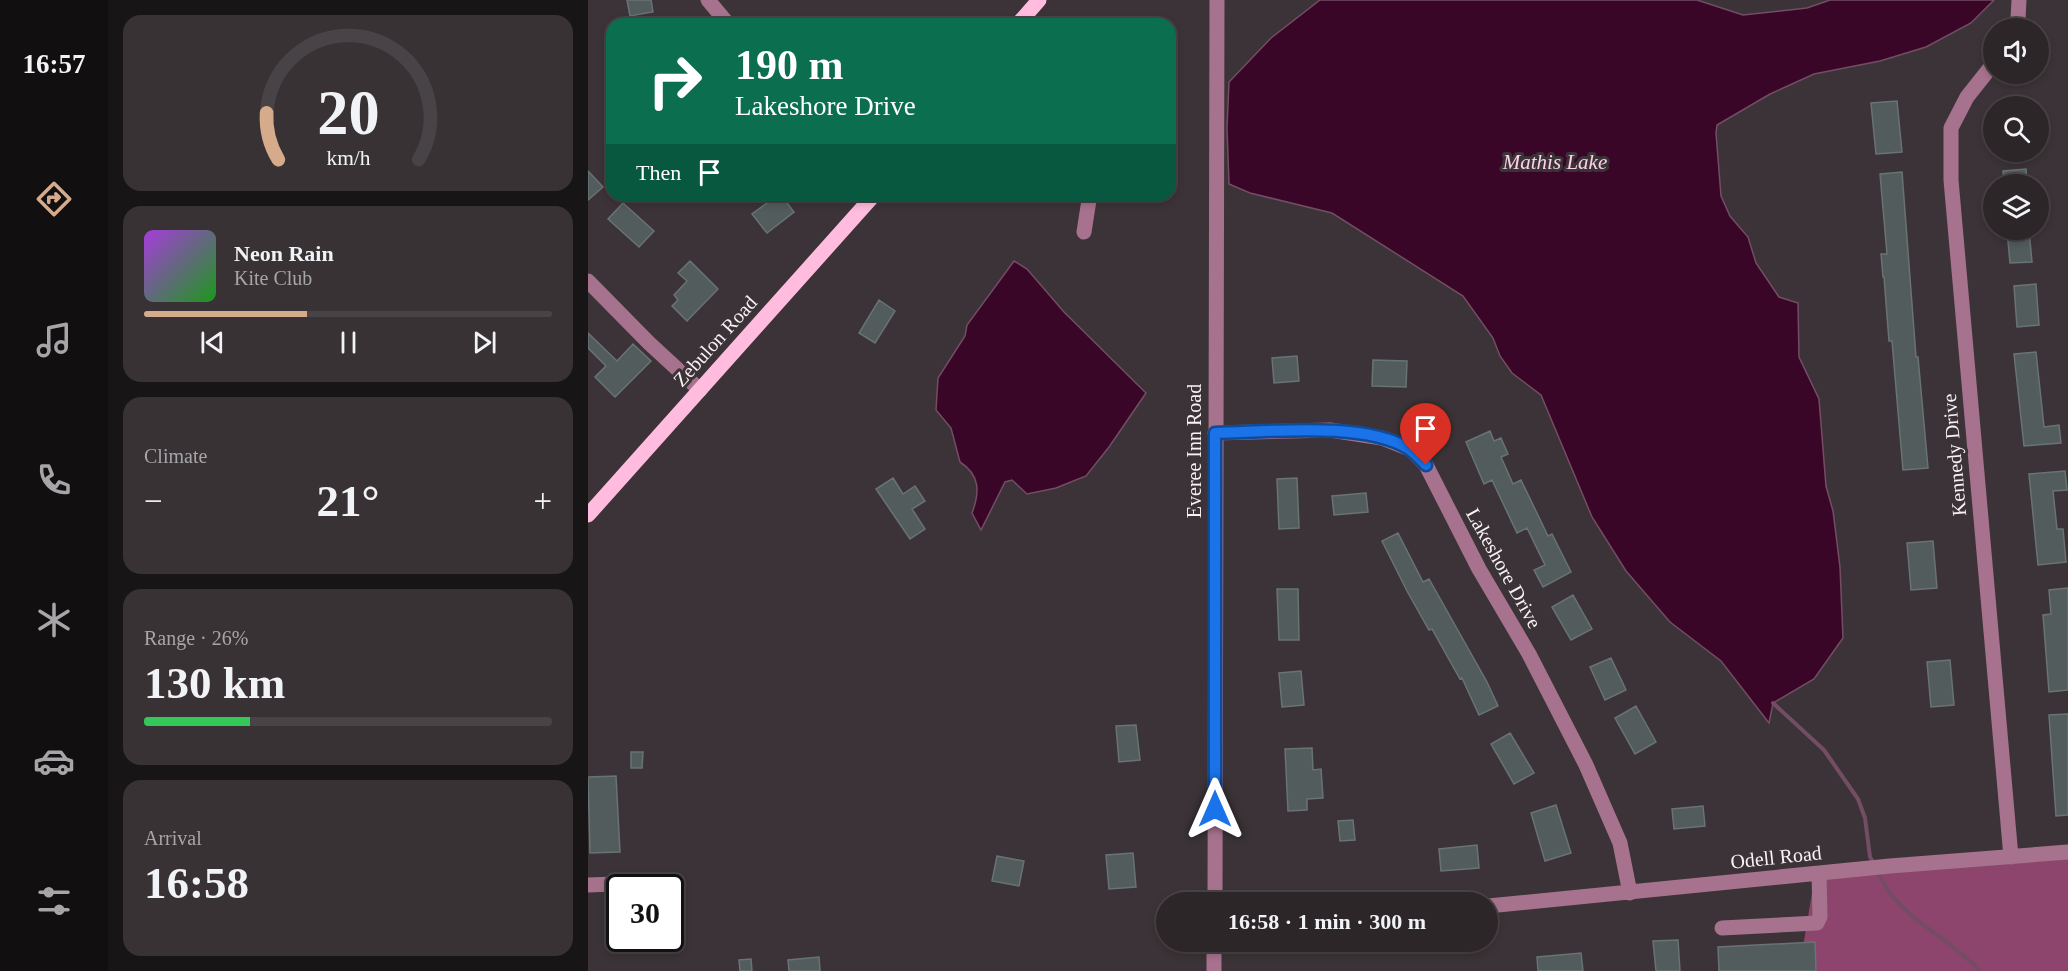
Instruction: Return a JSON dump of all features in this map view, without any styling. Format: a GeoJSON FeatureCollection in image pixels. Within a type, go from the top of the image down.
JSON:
{"type":"FeatureCollection","features":[{"type":"Feature","properties":{"kind":"main road"},"geometry":{"type":"LineString","coordinates":[[1023,18],[1039,0]]}},
{"type":"Feature","properties":{"kind":"main road","name":"Zebulon Road"},"geometry":{"type":"LineString","coordinates":[[589,512],[869,201]]}},
{"type":"Feature","properties":{"kind":"street"},"geometry":{"type":"LineString","coordinates":[[708,0],[723,18]]}},
{"type":"Feature","properties":{"kind":"street","name":"Everee Inn Road"},"geometry":{"type":"LineString","coordinates":[[1215,892],[1217,0]]}},
{"type":"Feature","properties":{"kind":"street"},"geometry":{"type":"LineString","coordinates":[[2018,18],[2019,0]]}},
{"type":"Feature","properties":{"kind":"street","name":"Kennedy Drive"},"geometry":{"type":"LineString","coordinates":[[1983,77],[1967,97],[1951,128],[1951,180],[2011,856]]}},
{"type":"Feature","properties":{"kind":"street"},"geometry":{"type":"LineString","coordinates":[[1084,232],[1089,201]]}},
{"type":"Feature","properties":{"kind":"street"},"geometry":{"type":"LineString","coordinates":[[588,281],[649,343],[700,390]]}},
{"type":"Feature","properties":{"kind":"street","name":"Lakeshore Drive"},"geometry":{"type":"LineString","coordinates":[[1215,433],[1330,430],[1382,438],[1410,449],[1426,465],[1479,569],[1529,654],[1586,765],[1620,843],[1630,893]]}},
{"type":"Feature","properties":{"kind":"street","name":"Odell Road"},"geometry":{"type":"LineString","coordinates":[[1498,905],[2068,852]]}},
{"type":"Feature","properties":{"kind":"street"},"geometry":{"type":"LineString","coordinates":[[1722,928],[1817,923],[1821,917],[1819,874]]}},
{"type":"Feature","properties":{"kind":"street"},"geometry":{"type":"LineString","coordinates":[[588,885],[606,884]]}},
{"type":"Feature","properties":{"kind":"street"},"geometry":{"type":"LineString","coordinates":[[1214,952],[1214,971]]}},
{"type":"Feature","properties":{"kind":"shaded area"},"geometry":{"type":"Polygon","coordinates":[[[2068,856],[2068,971],[1799,971],[1815,875],[2068,856]]]}},
{"type":"Feature","properties":{"kind":"water","name":"Mathis Lake"},"geometry":{"type":"Polygon","coordinates":[[[1320,0],[1697,0],[1743,15],[1807,8],[1830,0],[1994,0],[1971,23],[1926,47],[1880,61],[1814,74],[1770,94],[1717,125],[1721,196],[1730,216],[1748,237],[1756,263],[1779,297],[1798,303],[1799,357],[1819,399],[1826,486],[1833,511],[1840,567],[1843,638],[1814,679],[1773,703],[1769,723],[1721,661],[1670,622],[1626,571],[1592,517],[1541,395],[1512,373],[1500,356],[1493,338],[1463,296],[1332,213],[1250,193],[1229,184],[1227,128],[1229,82],[1271,38],[1320,0]]]}},
{"type":"Feature","properties":{"kind":"water"},"geometry":{"type":"Polygon","coordinates":[[[1014,261],[1027,269],[1064,312],[1146,393],[1086,476],[1056,488],[1027,494],[1012,480],[1005,482],[981,530],[972,513],[977,491],[975,478],[960,462],[951,428],[936,410],[938,378],[965,336],[967,325],[1014,261]]]}},
{"type":"Feature","properties":{"kind":"building"},"geometry":{"type":"Polygon","coordinates":[[[627,0],[651,0],[653,12],[630,16],[627,0]]]}},
{"type":"Feature","properties":{"kind":"building"},"geometry":{"type":"Polygon","coordinates":[[[1897,101],[1902,152],[1876,154],[1871,103],[1897,101]]]}},
{"type":"Feature","properties":{"kind":"building"},"geometry":{"type":"Polygon","coordinates":[[[2026,169],[2026,174],[2003,174],[2003,171],[2026,169]]]}},
{"type":"Feature","properties":{"kind":"building"},"geometry":{"type":"Polygon","coordinates":[[[588,171],[603,187],[588,200],[588,171]]]}},
{"type":"Feature","properties":{"kind":"building"},"geometry":{"type":"Polygon","coordinates":[[[1902,172],[1916,357],[1918,357],[1928,468],[1903,470],[1892,341],[1889,341],[1881,254],[1887,254],[1880,174],[1902,172]]]}},
{"type":"Feature","properties":{"kind":"building"},"geometry":{"type":"Polygon","coordinates":[[[770,201],[786,201],[794,212],[767,233],[752,214],[770,201]]]}},
{"type":"Feature","properties":{"kind":"building"},"geometry":{"type":"Polygon","coordinates":[[[623,203],[654,231],[639,247],[608,219],[623,203]]]}},
{"type":"Feature","properties":{"kind":"building"},"geometry":{"type":"Polygon","coordinates":[[[2008,240],[2030,240],[2032,262],[2010,263],[2008,240]]]}},
{"type":"Feature","properties":{"kind":"building"},"geometry":{"type":"Polygon","coordinates":[[[690,261],[718,289],[687,321],[672,306],[678,300],[674,295],[687,281],[678,273],[690,261]]]}},
{"type":"Feature","properties":{"kind":"building"},"geometry":{"type":"Polygon","coordinates":[[[2036,284],[2039,325],[2017,327],[2014,286],[2036,284]]]}},
{"type":"Feature","properties":{"kind":"building"},"geometry":{"type":"Polygon","coordinates":[[[879,300],[895,311],[875,343],[859,333],[879,300]]]}},
{"type":"Feature","properties":{"kind":"building"},"geometry":{"type":"Polygon","coordinates":[[[588,333],[617,361],[633,344],[651,361],[615,397],[595,377],[606,366],[588,348],[588,333]]]}},
{"type":"Feature","properties":{"kind":"building"},"geometry":{"type":"Polygon","coordinates":[[[2036,352],[2044,427],[2059,425],[2061,443],[2024,446],[2014,354],[2036,352]]]}},
{"type":"Feature","properties":{"kind":"building"},"geometry":{"type":"Polygon","coordinates":[[[1297,356],[1299,381],[1274,383],[1272,358],[1297,356]]]}},
{"type":"Feature","properties":{"kind":"building"},"geometry":{"type":"Polygon","coordinates":[[[1373,360],[1407,361],[1406,387],[1372,386],[1373,360]]]}},
{"type":"Feature","properties":{"kind":"building"},"geometry":{"type":"Polygon","coordinates":[[[1490,431],[1494,441],[1501,438],[1508,454],[1501,457],[1513,484],[1521,480],[1548,536],[1552,534],[1571,572],[1543,587],[1534,570],[1545,565],[1527,528],[1517,533],[1492,480],[1484,484],[1466,442],[1490,431]]]}},
{"type":"Feature","properties":{"kind":"building"},"geometry":{"type":"Polygon","coordinates":[[[2065,471],[2067,490],[2053,491],[2057,529],[2063,529],[2066,562],[2038,565],[2029,474],[2065,471]]]}},
{"type":"Feature","properties":{"kind":"building"},"geometry":{"type":"Polygon","coordinates":[[[893,478],[903,494],[915,486],[925,501],[912,509],[925,529],[910,539],[876,489],[893,478]]]}},
{"type":"Feature","properties":{"kind":"building"},"geometry":{"type":"Polygon","coordinates":[[[1297,478],[1299,528],[1279,529],[1277,479],[1297,478]]]}},
{"type":"Feature","properties":{"kind":"building"},"geometry":{"type":"Polygon","coordinates":[[[1366,493],[1368,512],[1334,515],[1332,496],[1366,493]]]}},
{"type":"Feature","properties":{"kind":"building"},"geometry":{"type":"Polygon","coordinates":[[[1398,533],[1423,582],[1429,579],[1498,706],[1479,715],[1462,678],[1460,679],[1432,629],[1429,630],[1382,541],[1398,533]]]}},
{"type":"Feature","properties":{"kind":"building"},"geometry":{"type":"Polygon","coordinates":[[[1933,541],[1937,588],[1911,590],[1907,543],[1933,541]]]}},
{"type":"Feature","properties":{"kind":"building"},"geometry":{"type":"Polygon","coordinates":[[[2068,588],[2068,690],[2049,692],[2043,615],[2051,614],[2049,590],[2068,588]]]}},
{"type":"Feature","properties":{"kind":"building"},"geometry":{"type":"Polygon","coordinates":[[[1277,589],[1298,589],[1299,640],[1279,640],[1277,589]]]}},
{"type":"Feature","properties":{"kind":"building"},"geometry":{"type":"Polygon","coordinates":[[[1573,595],[1592,629],[1571,640],[1552,607],[1573,595]]]}},
{"type":"Feature","properties":{"kind":"building"},"geometry":{"type":"Polygon","coordinates":[[[1611,658],[1626,690],[1605,700],[1590,667],[1611,658]]]}},
{"type":"Feature","properties":{"kind":"building"},"geometry":{"type":"Polygon","coordinates":[[[1950,660],[1954,705],[1931,707],[1927,662],[1950,660]]]}},
{"type":"Feature","properties":{"kind":"building"},"geometry":{"type":"Polygon","coordinates":[[[1301,671],[1304,705],[1282,707],[1279,673],[1301,671]]]}},
{"type":"Feature","properties":{"kind":"building"},"geometry":{"type":"Polygon","coordinates":[[[1636,706],[1656,742],[1635,754],[1615,718],[1636,706]]]}},
{"type":"Feature","properties":{"kind":"building"},"geometry":{"type":"Polygon","coordinates":[[[2068,714],[2068,815],[2056,816],[2049,715],[2068,714]]]}},
{"type":"Feature","properties":{"kind":"building"},"geometry":{"type":"Polygon","coordinates":[[[1136,725],[1140,760],[1119,762],[1116,726],[1136,725]]]}},
{"type":"Feature","properties":{"kind":"building"},"geometry":{"type":"Polygon","coordinates":[[[1510,733],[1534,773],[1514,784],[1491,744],[1510,733]]]}},
{"type":"Feature","properties":{"kind":"building"},"geometry":{"type":"Polygon","coordinates":[[[1312,748],[1313,770],[1321,769],[1323,798],[1307,799],[1307,810],[1288,811],[1285,749],[1312,748]]]}},
{"type":"Feature","properties":{"kind":"building"},"geometry":{"type":"Polygon","coordinates":[[[631,752],[643,752],[642,768],[631,768],[631,752]]]}},
{"type":"Feature","properties":{"kind":"building"},"geometry":{"type":"Polygon","coordinates":[[[616,776],[620,852],[590,853],[588,777],[616,776]]]}},
{"type":"Feature","properties":{"kind":"building"},"geometry":{"type":"Polygon","coordinates":[[[1556,805],[1571,853],[1545,861],[1531,813],[1556,805]]]}},
{"type":"Feature","properties":{"kind":"building"},"geometry":{"type":"Polygon","coordinates":[[[1703,806],[1705,826],[1674,829],[1672,809],[1703,806]]]}},
{"type":"Feature","properties":{"kind":"building"},"geometry":{"type":"Polygon","coordinates":[[[1353,820],[1355,840],[1340,841],[1338,821],[1353,820]]]}},
{"type":"Feature","properties":{"kind":"building"},"geometry":{"type":"Polygon","coordinates":[[[1477,845],[1479,868],[1441,871],[1439,849],[1477,845]]]}},
{"type":"Feature","properties":{"kind":"building"},"geometry":{"type":"Polygon","coordinates":[[[1133,853],[1136,887],[1109,889],[1106,855],[1133,853]]]}},
{"type":"Feature","properties":{"kind":"building"},"geometry":{"type":"Polygon","coordinates":[[[997,856],[1024,861],[1019,886],[992,881],[997,856]]]}},
{"type":"Feature","properties":{"kind":"building"},"geometry":{"type":"Polygon","coordinates":[[[1678,940],[1680,971],[1656,971],[1653,941],[1678,940]]]}},
{"type":"Feature","properties":{"kind":"building"},"geometry":{"type":"Polygon","coordinates":[[[1815,942],[1816,971],[1719,971],[1718,947],[1815,942]]]}},
{"type":"Feature","properties":{"kind":"building"},"geometry":{"type":"Polygon","coordinates":[[[1581,953],[1583,971],[1538,971],[1537,957],[1581,953]]]}},
{"type":"Feature","properties":{"kind":"building"},"geometry":{"type":"Polygon","coordinates":[[[819,957],[820,971],[789,971],[788,960],[819,957]]]}},
{"type":"Feature","properties":{"kind":"building"},"geometry":{"type":"Polygon","coordinates":[[[751,959],[752,971],[740,971],[739,960],[751,959]]]}},
{"type":"Feature","properties":{"kind":"waterway"},"geometry":{"type":"LineString","coordinates":[[1773,703],[1824,750],[1858,799],[1865,818],[1870,857],[1874,863]]}},
{"type":"Feature","properties":{"kind":"waterway"},"geometry":{"type":"LineString","coordinates":[[1878,872],[1888,891],[1911,915],[1980,971]]}},
{"type":"Feature","properties":{"kind":"route"},"geometry":{"type":"LineString","coordinates":[[1215,809],[1215,433],[1330,430],[1382,438],[1410,449],[1426,465]]}}]}
